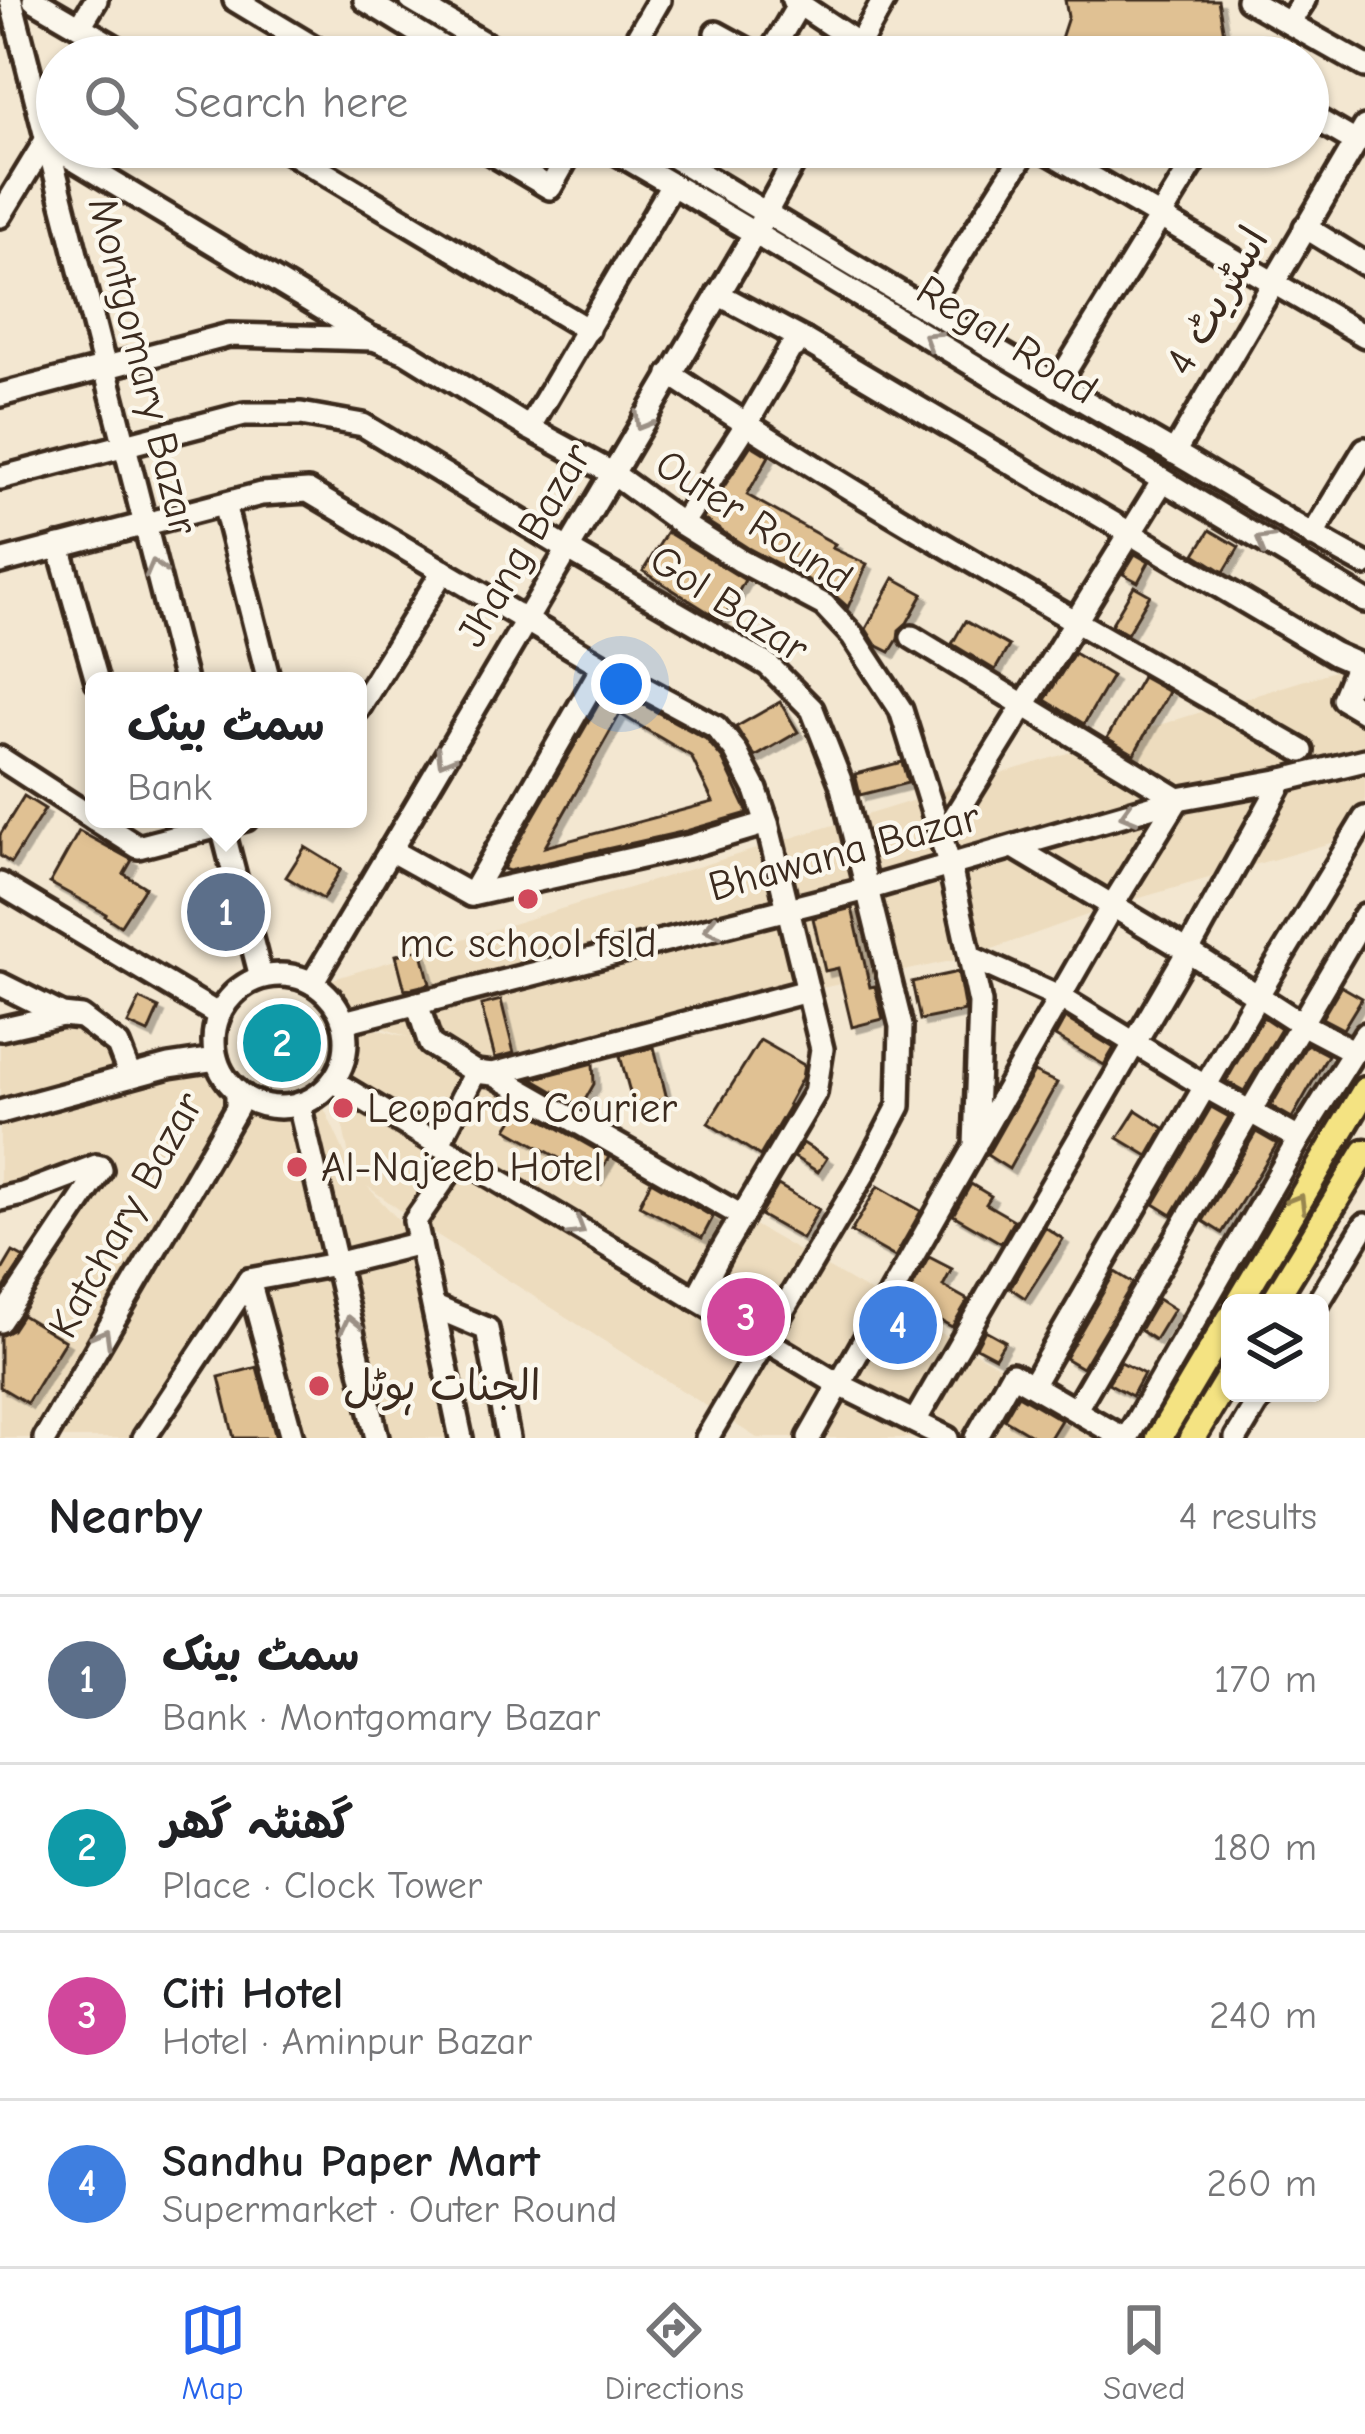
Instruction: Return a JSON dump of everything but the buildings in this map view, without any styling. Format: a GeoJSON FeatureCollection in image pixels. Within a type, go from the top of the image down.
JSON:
{"type":"FeatureCollection","features":[{"type":"Feature","properties":{"kind":"main road"},"geometry":{"type":"LineString","coordinates":[[1244,1294],[1365,1090]]}},
{"type":"Feature","properties":{"kind":"main road"},"geometry":{"type":"LineString","coordinates":[[1280,1294],[1362,1163]]}},
{"type":"Feature","properties":{"kind":"main road"},"geometry":{"type":"LineString","coordinates":[[1159,1438],[1221,1333]]}},
{"type":"Feature","properties":{"kind":"main road"},"geometry":{"type":"LineString","coordinates":[[1201,1435],[1221,1394]]}},
{"type":"Feature","properties":{"kind":"street","name":"Montgomary Bazar"},"geometry":{"type":"LineString","coordinates":[[11,0],[36,104]]}},
{"type":"Feature","properties":{"kind":"street"},"geometry":{"type":"LineString","coordinates":[[34,0],[97,36]]}},
{"type":"Feature","properties":{"kind":"street"},"geometry":{"type":"LineString","coordinates":[[80,26],[96,0]]}},
{"type":"Feature","properties":{"kind":"street"},"geometry":{"type":"LineString","coordinates":[[235,0],[295,36]]}},
{"type":"Feature","properties":{"kind":"street"},"geometry":{"type":"LineString","coordinates":[[365,0],[424,36]]}},
{"type":"Feature","properties":{"kind":"street"},"geometry":{"type":"LineString","coordinates":[[411,0],[472,36]]}},
{"type":"Feature","properties":{"kind":"street"},"geometry":{"type":"LineString","coordinates":[[638,36],[659,0]]}},
{"type":"Feature","properties":{"kind":"street"},"geometry":{"type":"LineString","coordinates":[[863,36],[884,0]]}},
{"type":"Feature","properties":{"kind":"street"},"geometry":{"type":"LineString","coordinates":[[1248,0],[1312,36]]}},
{"type":"Feature","properties":{"kind":"street"},"geometry":{"type":"LineString","coordinates":[[1289,23],[1304,0]]}},
{"type":"Feature","properties":{"kind":"street"},"geometry":{"type":"LineString","coordinates":[[776,36],[796,2],[838,36]]}},
{"type":"Feature","properties":{"kind":"street"},"geometry":{"type":"LineString","coordinates":[[716,33],[722,36]]}},
{"type":"Feature","properties":{"kind":"street"},"geometry":{"type":"LineString","coordinates":[[1329,46],[1365,66]]}},
{"type":"Feature","properties":{"kind":"street"},"geometry":{"type":"LineString","coordinates":[[1329,122],[1361,134]]}},
{"type":"Feature","properties":{"kind":"street","name":"اسٹریٹ 4"},"geometry":{"type":"LineString","coordinates":[[1174,452],[1361,134]]}},
{"type":"Feature","properties":{"kind":"street"},"geometry":{"type":"LineString","coordinates":[[0,216],[36,157]]}},
{"type":"Feature","properties":{"kind":"street","name":"Montgomary Bazar"},"geometry":{"type":"LineString","coordinates":[[52,168],[182,672]]}},
{"type":"Feature","properties":{"kind":"street"},"geometry":{"type":"LineString","coordinates":[[88,168],[374,339]]}},
{"type":"Feature","properties":{"kind":"street"},"geometry":{"type":"LineString","coordinates":[[316,168],[588,330]]}},
{"type":"Feature","properties":{"kind":"street"},"geometry":{"type":"LineString","coordinates":[[517,168],[550,188],[561,168]]}},
{"type":"Feature","properties":{"kind":"street","name":"Regal Road"},"geometry":{"type":"LineString","coordinates":[[644,168],[927,307],[1365,564]]}},
{"type":"Feature","properties":{"kind":"street","name":"Regal Road"},"geometry":{"type":"LineString","coordinates":[[686,168],[760,222],[1162,482],[1365,601]]}},
{"type":"Feature","properties":{"kind":"street","name":"Jhang Bazar"},"geometry":{"type":"LineString","coordinates":[[312,982],[790,168]]}},
{"type":"Feature","properties":{"kind":"street"},"geometry":{"type":"LineString","coordinates":[[927,307],[1015,168]]}},
{"type":"Feature","properties":{"kind":"street"},"geometry":{"type":"LineString","coordinates":[[1077,168],[1365,336]]}},
{"type":"Feature","properties":{"kind":"street"},"geometry":{"type":"LineString","coordinates":[[1056,386],[1190,168]]}},
{"type":"Feature","properties":{"kind":"street"},"geometry":{"type":"LineString","coordinates":[[529,428],[673,184]]}},
{"type":"Feature","properties":{"kind":"street"},"geometry":{"type":"LineString","coordinates":[[1306,227],[1362,257]]}},
{"type":"Feature","properties":{"kind":"street"},"geometry":{"type":"LineString","coordinates":[[718,294],[1357,664],[1343,699],[1365,712]]}},
{"type":"Feature","properties":{"kind":"street","name":"Outer Round"},"geometry":{"type":"LineString","coordinates":[[0,395],[229,335],[374,339],[406,352],[612,473],[682,524],[824,604],[852,635],[901,710],[950,866],[980,1003],[975,1146],[809,1438]]}},
{"type":"Feature","properties":{"kind":"street"},"geometry":{"type":"LineString","coordinates":[[682,524],[790,349],[804,340]]}},
{"type":"Feature","properties":{"kind":"street"},"geometry":{"type":"LineString","coordinates":[[670,374],[746,425],[1302,751]]}},
{"type":"Feature","properties":{"kind":"street","name":"Gol Bazar"},"geometry":{"type":"LineString","coordinates":[[0,478],[244,414],[301,414],[363,425],[768,665],[812,709],[841,783],[901,1026],[899,1106],[707,1438]]}},
{"type":"Feature","properties":{"kind":"street"},"geometry":{"type":"LineString","coordinates":[[1312,536],[1365,448]]}},
{"type":"Feature","properties":{"kind":"street"},"geometry":{"type":"LineString","coordinates":[[941,839],[1162,482]]}},
{"type":"Feature","properties":{"kind":"street"},"geometry":{"type":"LineString","coordinates":[[0,562],[261,494],[308,491],[603,666],[716,727],[735,750],[767,823],[822,1049],[815,1093],[697,1299]]}},
{"type":"Feature","properties":{"kind":"street"},"geometry":{"type":"LineString","coordinates":[[224,504],[266,672]]}},
{"type":"Feature","properties":{"kind":"street"},"geometry":{"type":"LineString","coordinates":[[59,546],[94,672]]}},
{"type":"Feature","properties":{"kind":"street"},"geometry":{"type":"LineString","coordinates":[[367,695],[442,571]]}},
{"type":"Feature","properties":{"kind":"street"},"geometry":{"type":"LineString","coordinates":[[912,637],[1178,800],[975,1146]]}},
{"type":"Feature","properties":{"kind":"street"},"geometry":{"type":"LineString","coordinates":[[471,895],[603,666]]}},
{"type":"Feature","properties":{"kind":"street"},"geometry":{"type":"LineString","coordinates":[[0,758],[85,813]]}},
{"type":"Feature","properties":{"kind":"street","name":"Bhawana Bazar"},"geometry":{"type":"LineString","coordinates":[[344,1022],[867,889],[1178,800],[1365,760]]}},
{"type":"Feature","properties":{"kind":"street"},"geometry":{"type":"LineString","coordinates":[[915,1421],[1283,780]]}},
{"type":"Feature","properties":{"kind":"street"},"geometry":{"type":"LineString","coordinates":[[1033,1384],[1365,818]]}},
{"type":"Feature","properties":{"kind":"street"},"geometry":{"type":"LineString","coordinates":[[390,850],[471,895],[690,846],[767,823]]}},
{"type":"Feature","properties":{"kind":"street"},"geometry":{"type":"LineString","coordinates":[[108,828],[138,847],[201,828]]}},
{"type":"Feature","properties":{"kind":"street"},"geometry":{"type":"LineString","coordinates":[[133,828],[138,847]]}},
{"type":"Feature","properties":{"kind":"street"},"geometry":{"type":"LineString","coordinates":[[223,828],[261,977]]}},
{"type":"Feature","properties":{"kind":"street"},"geometry":{"type":"LineString","coordinates":[[976,1438],[1012,1374],[1125,1438],[1299,1138],[1360,1043],[1300,1023],[1014,847]]}},
{"type":"Feature","properties":{"kind":"street"},"geometry":{"type":"LineString","coordinates":[[0,884],[219,1015]]}},
{"type":"Feature","properties":{"kind":"street"},"geometry":{"type":"LineString","coordinates":[[1076,1409],[1365,914]]}},
{"type":"Feature","properties":{"kind":"street"},"geometry":{"type":"LineString","coordinates":[[970,957],[1061,998],[1299,1138]]}},
{"type":"Feature","properties":{"kind":"street"},"geometry":{"type":"LineString","coordinates":[[279,974],[312,982],[326,992],[344,1022],[343,1063],[318,1095],[299,1104],[277,1107],[256,1102],[238,1091],[216,1059],[219,1015],[232,995],[261,977],[279,974]]}},
{"type":"Feature","properties":{"kind":"street"},"geometry":{"type":"LineString","coordinates":[[0,984],[62,1015]]}},
{"type":"Feature","properties":{"kind":"street"},"geometry":{"type":"LineString","coordinates":[[438,1144],[484,1073],[807,991]]}},
{"type":"Feature","properties":{"kind":"street"},"geometry":{"type":"LineString","coordinates":[[418,1003],[430,1044],[742,1216]]}},
{"type":"Feature","properties":{"kind":"street"},"geometry":{"type":"LineString","coordinates":[[0,1029],[62,1015],[81,1017],[118,1045],[130,1076]]}},
{"type":"Feature","properties":{"kind":"street"},"geometry":{"type":"LineString","coordinates":[[0,1112],[130,1076],[216,1059]]}},
{"type":"Feature","properties":{"kind":"street"},"geometry":{"type":"LineString","coordinates":[[333,1081],[838,1384],[947,1438]]}},
{"type":"Feature","properties":{"kind":"street","name":"Katchary Bazar"},"geometry":{"type":"LineString","coordinates":[[45,1438],[237,1108],[238,1091]]}},
{"type":"Feature","properties":{"kind":"street"},"geometry":{"type":"LineString","coordinates":[[299,1104],[377,1438]]}},
{"type":"Feature","properties":{"kind":"street"},"geometry":{"type":"LineString","coordinates":[[459,1158],[415,1221],[461,1438]]}},
{"type":"Feature","properties":{"kind":"street"},"geometry":{"type":"LineString","coordinates":[[0,1199],[96,1166],[101,1170],[0,1321]]}},
{"type":"Feature","properties":{"kind":"street"},"geometry":{"type":"LineString","coordinates":[[1323,1294],[1365,1225]]}},
{"type":"Feature","properties":{"kind":"street"},"geometry":{"type":"LineString","coordinates":[[144,1438],[249,1280],[420,1243]]}},
{"type":"Feature","properties":{"kind":"street"},"geometry":{"type":"LineString","coordinates":[[249,1280],[292,1438]]}},
{"type":"Feature","properties":{"kind":"street"},"geometry":{"type":"LineString","coordinates":[[435,1307],[487,1329],[508,1438]]}},
{"type":"Feature","properties":{"kind":"street"},"geometry":{"type":"LineString","coordinates":[[1236,1438],[1258,1402]]}},
{"type":"Feature","properties":{"kind":"shaded area"},"geometry":{"type":"Polygon","coordinates":[[[1357,664],[1365,666],[1365,833],[1112,906],[970,957],[807,991],[493,1074],[1123,1438],[757,1438],[367,1186],[420,1243],[461,1438],[288,1438],[251,1289],[146,1438],[0,1438],[0,1326],[100,1171],[0,1195],[0,1031],[61,1016],[116,1045],[129,1078],[214,1063],[225,1083],[277,1107],[318,1095],[352,1169],[333,1081],[343,1063],[351,1023],[408,1037],[345,1014],[326,992],[330,980],[1357,664]]]}},
{"type":"Feature","properties":{"kind":"place","name":"mc school fsld"},"geometry":{"type":"Point","coordinates":[528,899]}},
{"type":"Feature","properties":{"kind":"place","name":"سمٹ بینک"},"geometry":{"type":"Point","coordinates":[226,912]}},
{"type":"Feature","properties":{"kind":"place","name":"گھنٹہ گھر"},"geometry":{"type":"Point","coordinates":[282,1043]}},
{"type":"Feature","properties":{"kind":"place","name":"Leopards Courier"},"geometry":{"type":"Point","coordinates":[343,1108]}},
{"type":"Feature","properties":{"kind":"place","name":"Al-Najeeb Hotel"},"geometry":{"type":"Point","coordinates":[297,1167]}},
{"type":"Feature","properties":{"kind":"place","name":"Citi Hotel"},"geometry":{"type":"Point","coordinates":[746,1317]}},
{"type":"Feature","properties":{"kind":"place","name":"Sandhu Paper Mart"},"geometry":{"type":"Point","coordinates":[898,1325]}},
{"type":"Feature","properties":{"kind":"place","name":"الجنات ہوٹل"},"geometry":{"type":"Point","coordinates":[319,1386]}}]}
